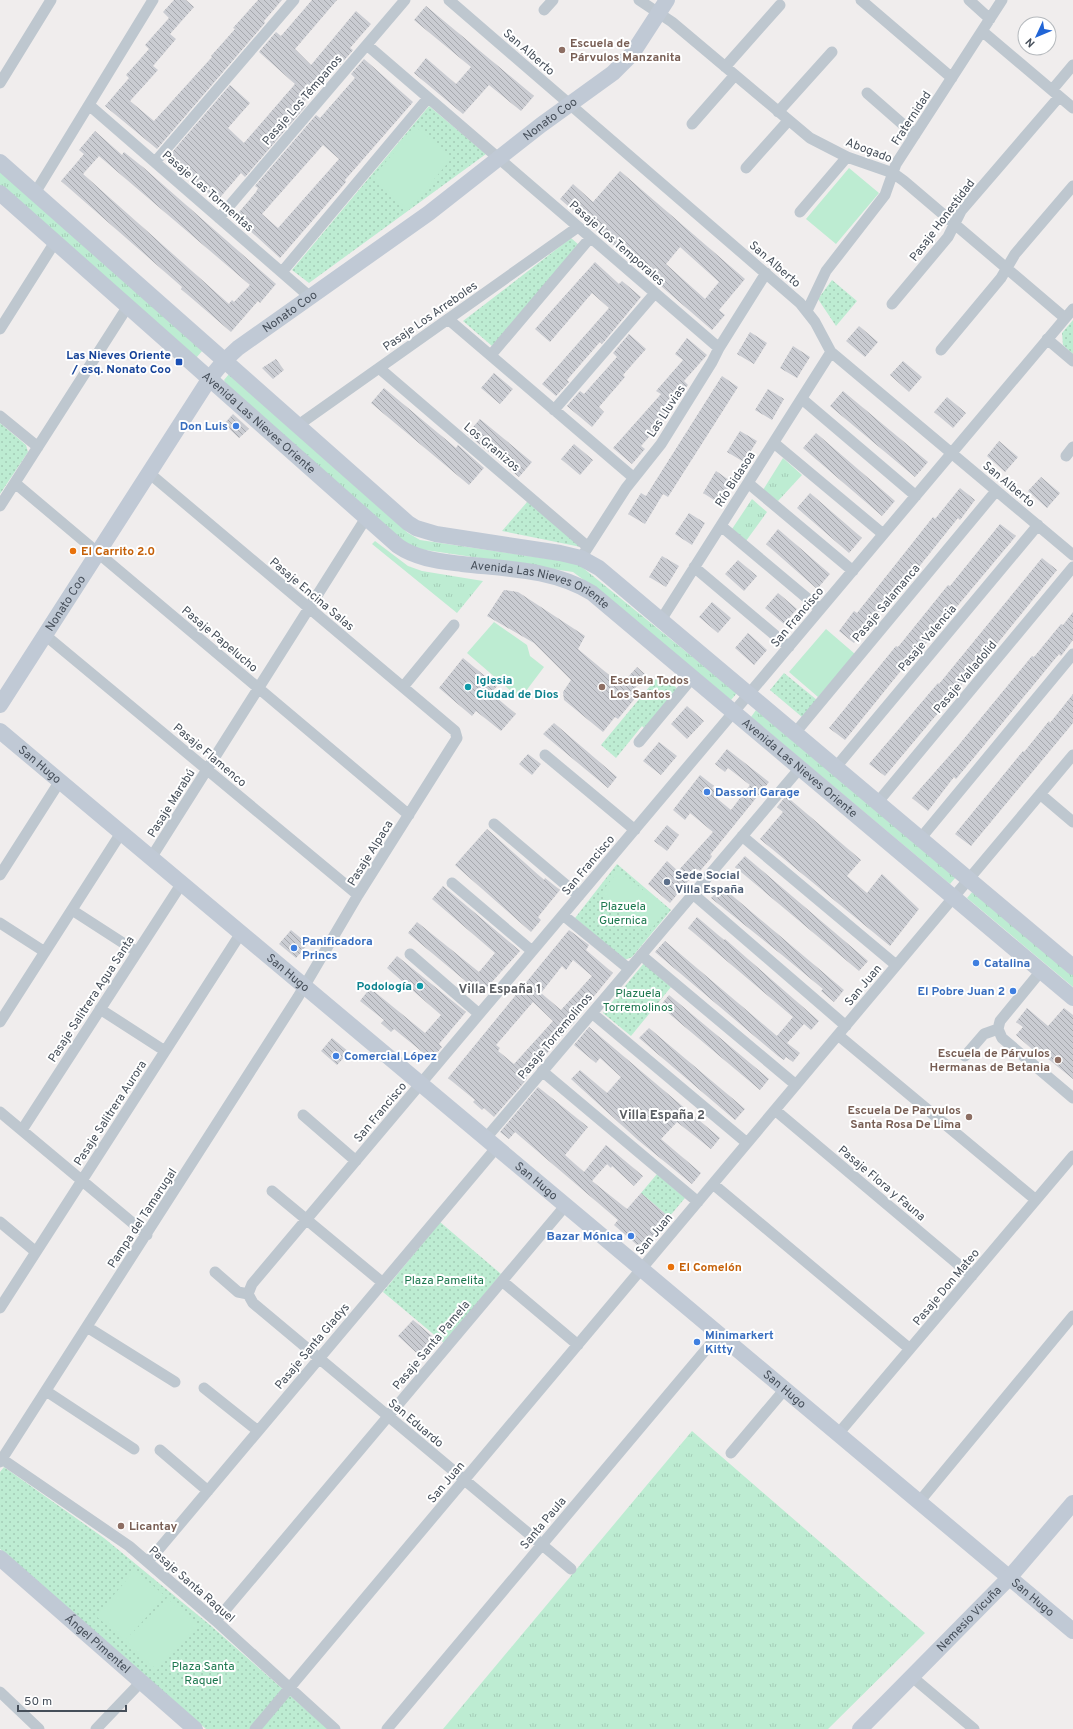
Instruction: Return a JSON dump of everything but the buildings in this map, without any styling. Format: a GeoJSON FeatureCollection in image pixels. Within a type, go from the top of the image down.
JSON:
{"type":"FeatureCollection","features":[{"type":"Feature","properties":{"kind":"street"},"geometry":{"type":"LineString","coordinates":[[0,83],[51,0]]}},
{"type":"Feature","properties":{"kind":"street"},"geometry":{"type":"LineString","coordinates":[[35,193],[153,0]]}},
{"type":"Feature","properties":{"kind":"street"},"geometry":{"type":"LineString","coordinates":[[155,162],[294,0]]}},
{"type":"Feature","properties":{"kind":"street","name":"Pasaje Los Témpanos"},"geometry":{"type":"LineString","coordinates":[[219,218],[405,0]]}},
{"type":"Feature","properties":{"kind":"street","name":"San Alberto"},"geometry":{"type":"LineString","coordinates":[[449,0],[766,273],[807,311],[831,352],[1073,555]]}},
{"type":"Feature","properties":{"kind":"street"},"geometry":{"type":"LineString","coordinates":[[544,10],[553,0]]}},
{"type":"Feature","properties":{"kind":"street","name":"Abogado"},"geometry":{"type":"LineString","coordinates":[[639,0],[663,7],[672,22],[810,138],[847,157],[893,173],[1065,318]]}},
{"type":"Feature","properties":{"kind":"street"},"geometry":{"type":"LineString","coordinates":[[861,0],[952,78]]}},
{"type":"Feature","properties":{"kind":"street"},"geometry":{"type":"LineString","coordinates":[[969,0],[990,19]]}},
{"type":"Feature","properties":{"kind":"street","name":"Fraternidad"},"geometry":{"type":"LineString","coordinates":[[807,311],[826,271],[885,195],[896,164],[1002,0]]}},
{"type":"Feature","properties":{"kind":"street"},"geometry":{"type":"LineString","coordinates":[[725,67],[780,5]]}},
{"type":"Feature","properties":{"kind":"street","name":"Nonato Coo"},"geometry":{"type":"LineString","coordinates":[[0,705],[210,378],[224,361],[238,348],[309,296],[428,212],[623,64],[663,7]]}},
{"type":"Feature","properties":{"kind":"street"},"geometry":{"type":"LineString","coordinates":[[982,31],[1073,108]]}},
{"type":"Feature","properties":{"kind":"street","name":"Pasaje Los Temporales"},"geometry":{"type":"LineString","coordinates":[[367,45],[718,348]]}},
{"type":"Feature","properties":{"kind":"street"},"geometry":{"type":"LineString","coordinates":[[778,112],[832,52]]}},
{"type":"Feature","properties":{"kind":"street","name":"Pasaje Honestidad"},"geometry":{"type":"LineString","coordinates":[[892,304],[948,237],[961,211],[1056,93],[1073,65]]}},
{"type":"Feature","properties":{"kind":"street"},"geometry":{"type":"LineString","coordinates":[[692,124],[735,75]]}},
{"type":"Feature","properties":{"kind":"street"},"geometry":{"type":"LineString","coordinates":[[867,93],[915,135]]}},
{"type":"Feature","properties":{"kind":"street"},"geometry":{"type":"LineString","coordinates":[[282,272],[428,98]]}},
{"type":"Feature","properties":{"kind":"street","name":"Pasaje Las Tormentas"},"geometry":{"type":"LineString","coordinates":[[89,105],[309,296]]}},
{"type":"Feature","properties":{"kind":"street"},"geometry":{"type":"LineString","coordinates":[[746,168],[788,121]]}},
{"type":"Feature","properties":{"kind":"street"},"geometry":{"type":"LineString","coordinates":[[800,212],[847,157]]}},
{"type":"Feature","properties":{"kind":"street","name":"Avenida Las Nieves Oriente"},"geometry":{"type":"LineString","coordinates":[[0,162],[401,517],[416,528],[436,534],[560,553],[585,553],[603,571],[1073,967]]}},
{"type":"Feature","properties":{"kind":"street"},"geometry":{"type":"LineString","coordinates":[[941,350],[1007,268],[1015,254],[1073,186]]}},
{"type":"Feature","properties":{"kind":"street","name":"Avenida Las Nieves Oriente"},"geometry":{"type":"LineString","coordinates":[[0,194],[210,378],[398,546],[423,558],[550,575],[572,582],[600,600],[1073,998]]}},
{"type":"Feature","properties":{"kind":"street","name":"Pasaje Los Arreboles"},"geometry":{"type":"LineString","coordinates":[[297,426],[578,227]]}},
{"type":"Feature","properties":{"kind":"street"},"geometry":{"type":"LineString","coordinates":[[491,355],[590,238]]}},
{"type":"Feature","properties":{"kind":"street"},"geometry":{"type":"LineString","coordinates":[[0,329],[55,242]]}},
{"type":"Feature","properties":{"kind":"street","name":"Las Lluvias"},"geometry":{"type":"LineString","coordinates":[[585,553],[634,478],[660,444],[712,362],[718,348],[766,273]]}},
{"type":"Feature","properties":{"kind":"street"},"geometry":{"type":"LineString","coordinates":[[554,410],[655,293]]}},
{"type":"Feature","properties":{"kind":"street"},"geometry":{"type":"LineString","coordinates":[[0,506],[128,306]]}},
{"type":"Feature","properties":{"kind":"street","name":"San Francisco"},"geometry":{"type":"LineString","coordinates":[[248,1294],[250,1287],[1073,309]]}},
{"type":"Feature","properties":{"kind":"street"},"geometry":{"type":"LineString","coordinates":[[448,318],[634,478]]}},
{"type":"Feature","properties":{"kind":"street"},"geometry":{"type":"LineString","coordinates":[[1048,339],[1073,361]]}},
{"type":"Feature","properties":{"kind":"street","name":"Río Bidasoa"},"geometry":{"type":"LineString","coordinates":[[661,620],[831,352]]}},
{"type":"Feature","properties":{"kind":"street","name":"Los Granizos"},"geometry":{"type":"LineString","coordinates":[[379,368],[585,553]]}},
{"type":"Feature","properties":{"kind":"street"},"geometry":{"type":"LineString","coordinates":[[802,399],[916,496]]}},
{"type":"Feature","properties":{"kind":"street"},"geometry":{"type":"LineString","coordinates":[[0,416],[38,447]]}},
{"type":"Feature","properties":{"kind":"street"},"geometry":{"type":"LineString","coordinates":[[774,443],[883,534]]}},
{"type":"Feature","properties":{"kind":"street","name":"Pasaje Encina Salas"},"geometry":{"type":"LineString","coordinates":[[149,474],[458,735]]}},
{"type":"Feature","properties":{"kind":"street","name":"Pasaje Papelucho"},"geometry":{"type":"LineString","coordinates":[[15,483],[409,815]]}},
{"type":"Feature","properties":{"kind":"street"},"geometry":{"type":"LineString","coordinates":[[748,483],[853,570]]}},
{"type":"Feature","properties":{"kind":"street","name":"Pasaje Salamanca"},"geometry":{"type":"LineString","coordinates":[[795,733],[996,491]]}},
{"type":"Feature","properties":{"kind":"street","name":"Pasaje Marabú"},"geometry":{"type":"LineString","coordinates":[[151,858],[366,518]]}},
{"type":"Feature","properties":{"kind":"street","name":"Pasaje Valencia"},"geometry":{"type":"LineString","coordinates":[[836,767],[1038,525]]}},
{"type":"Feature","properties":{"kind":"street"},"geometry":{"type":"LineString","coordinates":[[721,526],[820,609]]}},
{"type":"Feature","properties":{"kind":"street"},"geometry":{"type":"LineString","coordinates":[[694,567],[789,647]]}},
{"type":"Feature","properties":{"kind":"street","name":"Pasaje Valladolid"},"geometry":{"type":"LineString","coordinates":[[877,803],[1073,568]]}},
{"type":"Feature","properties":{"kind":"street"},"geometry":{"type":"LineString","coordinates":[[403,688],[454,625]]}},
{"type":"Feature","properties":{"kind":"street","name":"Pasaje Flamenco"},"geometry":{"type":"LineString","coordinates":[[45,635],[358,895]]}},
{"type":"Feature","properties":{"kind":"street"},"geometry":{"type":"LineString","coordinates":[[920,839],[1073,654]]}},
{"type":"Feature","properties":{"kind":"street"},"geometry":{"type":"LineString","coordinates":[[639,742],[693,677]]}},
{"type":"Feature","properties":{"kind":"street","name":"San Hugo"},"geometry":{"type":"LineString","coordinates":[[0,731],[1073,1631]]}},
{"type":"Feature","properties":{"kind":"street","name":"Pasaje Alpaca"},"geometry":{"type":"LineString","coordinates":[[304,986],[358,895],[458,735]]}},
{"type":"Feature","properties":{"kind":"street"},"geometry":{"type":"LineString","coordinates":[[545,755],[635,830]]}},
{"type":"Feature","properties":{"kind":"street","name":"San Juan"},"geometry":{"type":"LineString","coordinates":[[255,1729],[1073,755]]}},
{"type":"Feature","properties":{"kind":"street","name":"Pasaje Torremolinos"},"geometry":{"type":"LineString","coordinates":[[492,1143],[542,1071],[800,768]]}},
{"type":"Feature","properties":{"kind":"street"},"geometry":{"type":"LineString","coordinates":[[0,875],[60,781]]}},
{"type":"Feature","properties":{"kind":"street"},"geometry":{"type":"LineString","coordinates":[[1040,794],[1073,822]]}},
{"type":"Feature","properties":{"kind":"street"},"geometry":{"type":"LineString","coordinates":[[494,824],[579,896]]}},
{"type":"Feature","properties":{"kind":"street"},"geometry":{"type":"LineString","coordinates":[[0,1022],[121,832]]}},
{"type":"Feature","properties":{"kind":"street"},"geometry":{"type":"LineString","coordinates":[[742,836],[896,966]]}},
{"type":"Feature","properties":{"kind":"street","name":"Pasaje Salitrera Agua Santa"},"geometry":{"type":"LineString","coordinates":[[22,1130],[182,883]]}},
{"type":"Feature","properties":{"kind":"street"},"geometry":{"type":"LineString","coordinates":[[452,883],[532,951]]}},
{"type":"Feature","properties":{"kind":"street"},"geometry":{"type":"LineString","coordinates":[[693,894],[846,1026]]}},
{"type":"Feature","properties":{"kind":"street"},"geometry":{"type":"LineString","coordinates":[[72,910],[137,952]]}},
{"type":"Feature","properties":{"kind":"street"},"geometry":{"type":"LineString","coordinates":[[563,915],[629,969]]}},
{"type":"Feature","properties":{"kind":"street"},"geometry":{"type":"LineString","coordinates":[[0,923],[45,952]]}},
{"type":"Feature","properties":{"kind":"street","name":"Pasaje Salitrera Aurora"},"geometry":{"type":"LineString","coordinates":[[0,1308],[241,933]]}},
{"type":"Feature","properties":{"kind":"street"},"geometry":{"type":"LineString","coordinates":[[410,954],[479,1014]]}},
{"type":"Feature","properties":{"kind":"street"},"geometry":{"type":"LineString","coordinates":[[641,954],[796,1085]]}},
{"type":"Feature","properties":{"kind":"street"},"geometry":{"type":"LineString","coordinates":[[1041,971],[1000,1021],[998,1029],[1002,1038],[1073,1098]]}},
{"type":"Feature","properties":{"kind":"street","name":"Pampa del Tamarugal"},"geometry":{"type":"LineString","coordinates":[[1,1460],[147,1235],[304,986]]}},
{"type":"Feature","properties":{"kind":"street"},"geometry":{"type":"LineString","coordinates":[[100,1009],[165,1051]]}},
{"type":"Feature","properties":{"kind":"street"},"geometry":{"type":"LineString","coordinates":[[592,1013],[747,1143]]}},
{"type":"Feature","properties":{"kind":"street"},"geometry":{"type":"LineString","coordinates":[[965,1056],[984,1034],[998,1029]]}},
{"type":"Feature","properties":{"kind":"street"},"geometry":{"type":"LineString","coordinates":[[838,1036],[1036,1200]]}},
{"type":"Feature","properties":{"kind":"street"},"geometry":{"type":"LineString","coordinates":[[542,1071],[698,1202]]}},
{"type":"Feature","properties":{"kind":"street","name":"Pasaje Flora y Fauna"},"geometry":{"type":"LineString","coordinates":[[775,1110],[972,1276]]}},
{"type":"Feature","properties":{"kind":"street"},"geometry":{"type":"LineString","coordinates":[[0,1112],[147,1235]]}},
{"type":"Feature","properties":{"kind":"street"},"geometry":{"type":"LineString","coordinates":[[303,1115],[356,1161]]}},
{"type":"Feature","properties":{"kind":"street","name":"Pasaje Santa Gladys"},"geometry":{"type":"LineString","coordinates":[[148,1562],[383,1283],[492,1143]]}},
{"type":"Feature","properties":{"kind":"street","name":"Pasaje Don Mateo"},"geometry":{"type":"LineString","coordinates":[[838,1434],[1073,1156]]}},
{"type":"Feature","properties":{"kind":"street"},"geometry":{"type":"LineString","coordinates":[[713,1184],[910,1349]]}},
{"type":"Feature","properties":{"kind":"street"},"geometry":{"type":"LineString","coordinates":[[272,1191],[383,1283]]}},
{"type":"Feature","properties":{"kind":"street","name":"Pasaje Santa Pamela"},"geometry":{"type":"LineString","coordinates":[[216,1620],[566,1205]]}},
{"type":"Feature","properties":{"kind":"street"},"geometry":{"type":"LineString","coordinates":[[0,1222],[36,1252]]}},
{"type":"Feature","properties":{"kind":"street"},"geometry":{"type":"LineString","coordinates":[[215,1272],[238,1292],[248,1294]]}},
{"type":"Feature","properties":{"kind":"street"},"geometry":{"type":"LineString","coordinates":[[502,1281],[578,1345]]}},
{"type":"Feature","properties":{"kind":"street","name":"San Eduardo"},"geometry":{"type":"LineString","coordinates":[[248,1294],[253,1303],[571,1569]]}},
{"type":"Feature","properties":{"kind":"street"},"geometry":{"type":"LineString","coordinates":[[919,1502],[1073,1316]]}},
{"type":"Feature","properties":{"kind":"street"},"geometry":{"type":"LineString","coordinates":[[87,1327],[175,1382]]}},
{"type":"Feature","properties":{"kind":"street","name":"Santa Paula"},"geometry":{"type":"LineString","coordinates":[[387,1729],[719,1334]]}},
{"type":"Feature","properties":{"kind":"street"},"geometry":{"type":"LineString","coordinates":[[204,1388],[258,1431]]}},
{"type":"Feature","properties":{"kind":"street"},"geometry":{"type":"LineString","coordinates":[[731,1453],[785,1389]]}},
{"type":"Feature","properties":{"kind":"street"},"geometry":{"type":"LineString","coordinates":[[46,1392],[134,1449]]}},
{"type":"Feature","properties":{"kind":"street"},"geometry":{"type":"LineString","coordinates":[[160,1450],[208,1491]]}},
{"type":"Feature","properties":{"kind":"street","name":"Pasaje Santa Raquel"},"geometry":{"type":"LineString","coordinates":[[1,1460],[107,1531],[148,1562],[216,1620],[335,1729]]}},
{"type":"Feature","properties":{"kind":"street","name":"Nemesio Vicuña"},"geometry":{"type":"LineString","coordinates":[[860,1729],[1009,1578],[1073,1502]]}},
{"type":"Feature","properties":{"kind":"street","name":"Ángel Pimentel"},"geometry":{"type":"LineString","coordinates":[[0,1558],[195,1729]]}},
{"type":"Feature","properties":{"kind":"street"},"geometry":{"type":"LineString","coordinates":[[911,1676],[974,1729]]}},
{"type":"Feature","properties":{"kind":"street"},"geometry":{"type":"LineString","coordinates":[[96,1729],[141,1682]]}},
{"type":"Feature","properties":{"kind":"street"},"geometry":{"type":"LineString","coordinates":[[0,1692],[39,1729]]}},
{"type":"Feature","properties":{"kind":"green space"},"geometry":{"type":"Polygon","coordinates":[[[429,106],[486,154],[309,283],[292,270],[429,106]]]}},
{"type":"Feature","properties":{"kind":"green space"},"geometry":{"type":"Polygon","coordinates":[[[416,127],[452,158],[408,210],[372,178],[416,127]]]}},
{"type":"Feature","properties":{"kind":"green space"},"geometry":{"type":"Polygon","coordinates":[[[849,168],[879,193],[836,244],[806,219],[849,168]]]}},
{"type":"Feature","properties":{"kind":"green space"},"geometry":{"type":"Polygon","coordinates":[[[0,170],[203,350],[196,358],[0,185],[0,170]]]}},
{"type":"Feature","properties":{"kind":"green space"},"geometry":{"type":"Polygon","coordinates":[[[571,238],[579,245],[492,346],[463,321],[571,238]]]}},
{"type":"Feature","properties":{"kind":"green space"},"geometry":{"type":"Polygon","coordinates":[[[832,280],[857,301],[836,326],[818,299],[832,280]]]}},
{"type":"Feature","properties":{"kind":"green space"},"geometry":{"type":"Polygon","coordinates":[[[1073,320],[1073,354],[1063,345],[1062,333],[1073,320]]]}},
{"type":"Feature","properties":{"kind":"green space"},"geometry":{"type":"Polygon","coordinates":[[[229,374],[408,533],[420,540],[577,563],[737,693],[731,700],[573,572],[412,548],[227,386],[224,380],[229,374]]]}},
{"type":"Feature","properties":{"kind":"green space"},"geometry":{"type":"Polygon","coordinates":[[[0,423],[26,445],[28,452],[0,494],[0,423]]]}},
{"type":"Feature","properties":{"kind":"green space"},"geometry":{"type":"Polygon","coordinates":[[[783,458],[802,475],[778,501],[763,490],[783,458]]]}},
{"type":"Feature","properties":{"kind":"green space"},"geometry":{"type":"Polygon","coordinates":[[[752,499],[767,512],[746,541],[732,529],[752,499]]]}},
{"type":"Feature","properties":{"kind":"green space"},"geometry":{"type":"Polygon","coordinates":[[[528,501],[581,547],[502,531],[528,501]]]}},
{"type":"Feature","properties":{"kind":"green space"},"geometry":{"type":"Polygon","coordinates":[[[375,541],[408,566],[422,571],[483,581],[457,613],[372,544],[375,541]]]}},
{"type":"Feature","properties":{"kind":"green space"},"geometry":{"type":"Polygon","coordinates":[[[494,622],[527,645],[530,656],[544,667],[520,699],[467,653],[494,622]]]}},
{"type":"Feature","properties":{"kind":"green space"},"geometry":{"type":"Polygon","coordinates":[[[826,629],[855,654],[818,697],[789,672],[826,629]]]}},
{"type":"Feature","properties":{"kind":"green space"},"geometry":{"type":"Polygon","coordinates":[[[784,673],[817,700],[802,717],[770,690],[784,673]]]}},
{"type":"Feature","properties":{"kind":"green space"},"geometry":{"type":"Polygon","coordinates":[[[660,674],[679,690],[646,730],[642,726],[616,758],[601,745],[660,674]]]}},
{"type":"Feature","properties":{"kind":"green space"},"geometry":{"type":"Polygon","coordinates":[[[756,710],[956,877],[950,884],[751,717],[756,710]]]}},
{"type":"Feature","properties":{"kind":"green space","name":"Plazuela Guernica"},"geometry":{"type":"Polygon","coordinates":[[[617,864],[671,910],[632,957],[625,960],[575,918],[617,864]]]}},
{"type":"Feature","properties":{"kind":"green space"},"geometry":{"type":"Polygon","coordinates":[[[619,870],[667,910],[647,934],[600,894],[619,870]]]}},
{"type":"Feature","properties":{"kind":"green space"},"geometry":{"type":"Polygon","coordinates":[[[973,891],[1073,974],[1073,987],[967,898],[973,891]]]}},
{"type":"Feature","properties":{"kind":"green space","name":"Plazuela Torremolinos"},"geometry":{"type":"Polygon","coordinates":[[[644,963],[671,987],[631,1036],[603,1013],[644,963]]]}},
{"type":"Feature","properties":{"kind":"green space"},"geometry":{"type":"Polygon","coordinates":[[[657,1174],[685,1198],[669,1217],[641,1193],[657,1174]]]}},
{"type":"Feature","properties":{"kind":"green space","name":"Plaza Pamelita"},"geometry":{"type":"Polygon","coordinates":[[[440,1222],[501,1274],[444,1343],[383,1292],[440,1222]]]}},
{"type":"Feature","properties":{"kind":"green space"},"geometry":{"type":"Polygon","coordinates":[[[692,1431],[925,1633],[828,1729],[443,1729],[692,1431]]]}},
{"type":"Feature","properties":{"kind":"green space","name":"Plaza Santa Raquel"},"geometry":{"type":"Polygon","coordinates":[[[4,1467],[104,1538],[210,1625],[328,1729],[206,1729],[0,1549],[0,1472],[4,1467]]]}},
{"type":"Feature","properties":{"kind":"green space"},"geometry":{"type":"Polygon","coordinates":[[[135,1570],[165,1596],[125,1641],[96,1616],[135,1570]]]}},
{"type":"Feature","properties":{"kind":"green space"},"geometry":{"type":"Polygon","coordinates":[[[167,1598],[197,1625],[157,1670],[127,1643],[167,1598]]]}},
{"type":"Feature","properties":{"kind":"place","name":"Escuela de Párvulos Manzanita"},"geometry":{"type":"Point","coordinates":[562,50]}},
{"type":"Feature","properties":{"kind":"place","name":"Las Nieves Oriente / esq. Nonato Coo"},"geometry":{"type":"Point","coordinates":[179,362]}},
{"type":"Feature","properties":{"kind":"place","name":"Don Luis"},"geometry":{"type":"Point","coordinates":[236,426]}},
{"type":"Feature","properties":{"kind":"place","name":"El Carrito 2.0"},"geometry":{"type":"Point","coordinates":[73,551]}},
{"type":"Feature","properties":{"kind":"place","name":"Iglesia Ciudad de Dios"},"geometry":{"type":"Point","coordinates":[468,687]}},
{"type":"Feature","properties":{"kind":"place","name":"Escuela Todos Los Santos"},"geometry":{"type":"Point","coordinates":[602,687]}},
{"type":"Feature","properties":{"kind":"place","name":"Dassori Garage"},"geometry":{"type":"Point","coordinates":[707,792]}},
{"type":"Feature","properties":{"kind":"place","name":"Sede Social Villa España"},"geometry":{"type":"Point","coordinates":[667,882]}},
{"type":"Feature","properties":{"kind":"place","name":"Panificadora Princs"},"geometry":{"type":"Point","coordinates":[294,948]}},
{"type":"Feature","properties":{"kind":"place","name":"Catalina"},"geometry":{"type":"Point","coordinates":[976,963]}},
{"type":"Feature","properties":{"kind":"place","name":"Podología"},"geometry":{"type":"Point","coordinates":[420,986]}},
{"type":"Feature","properties":{"kind":"place","name":"El Pobre Juan 2"},"geometry":{"type":"Point","coordinates":[1013,991]}},
{"type":"Feature","properties":{"kind":"place","name":"Comercial López"},"geometry":{"type":"Point","coordinates":[336,1056]}},
{"type":"Feature","properties":{"kind":"place","name":"Escuela de Párvulos Hermanas de Betania"},"geometry":{"type":"Point","coordinates":[1058,1060]}},
{"type":"Feature","properties":{"kind":"place","name":"Escuela De Parvulos Santa Rosa De Lima"},"geometry":{"type":"Point","coordinates":[969,1117]}},
{"type":"Feature","properties":{"kind":"place","name":"Bazar Mónica"},"geometry":{"type":"Point","coordinates":[631,1236]}},
{"type":"Feature","properties":{"kind":"place","name":"El Comelón"},"geometry":{"type":"Point","coordinates":[671,1267]}},
{"type":"Feature","properties":{"kind":"place","name":"Minimarkert Kitty"},"geometry":{"type":"Point","coordinates":[697,1342]}},
{"type":"Feature","properties":{"kind":"place","name":"Licantay"},"geometry":{"type":"Point","coordinates":[121,1526]}},
{"type":"Feature","properties":{"kind":"district","name":"Villa España 1"},"geometry":{"type":"Point","coordinates":[500,988]}},
{"type":"Feature","properties":{"kind":"district","name":"Villa España 2"},"geometry":{"type":"Point","coordinates":[662,1114]}}]}
